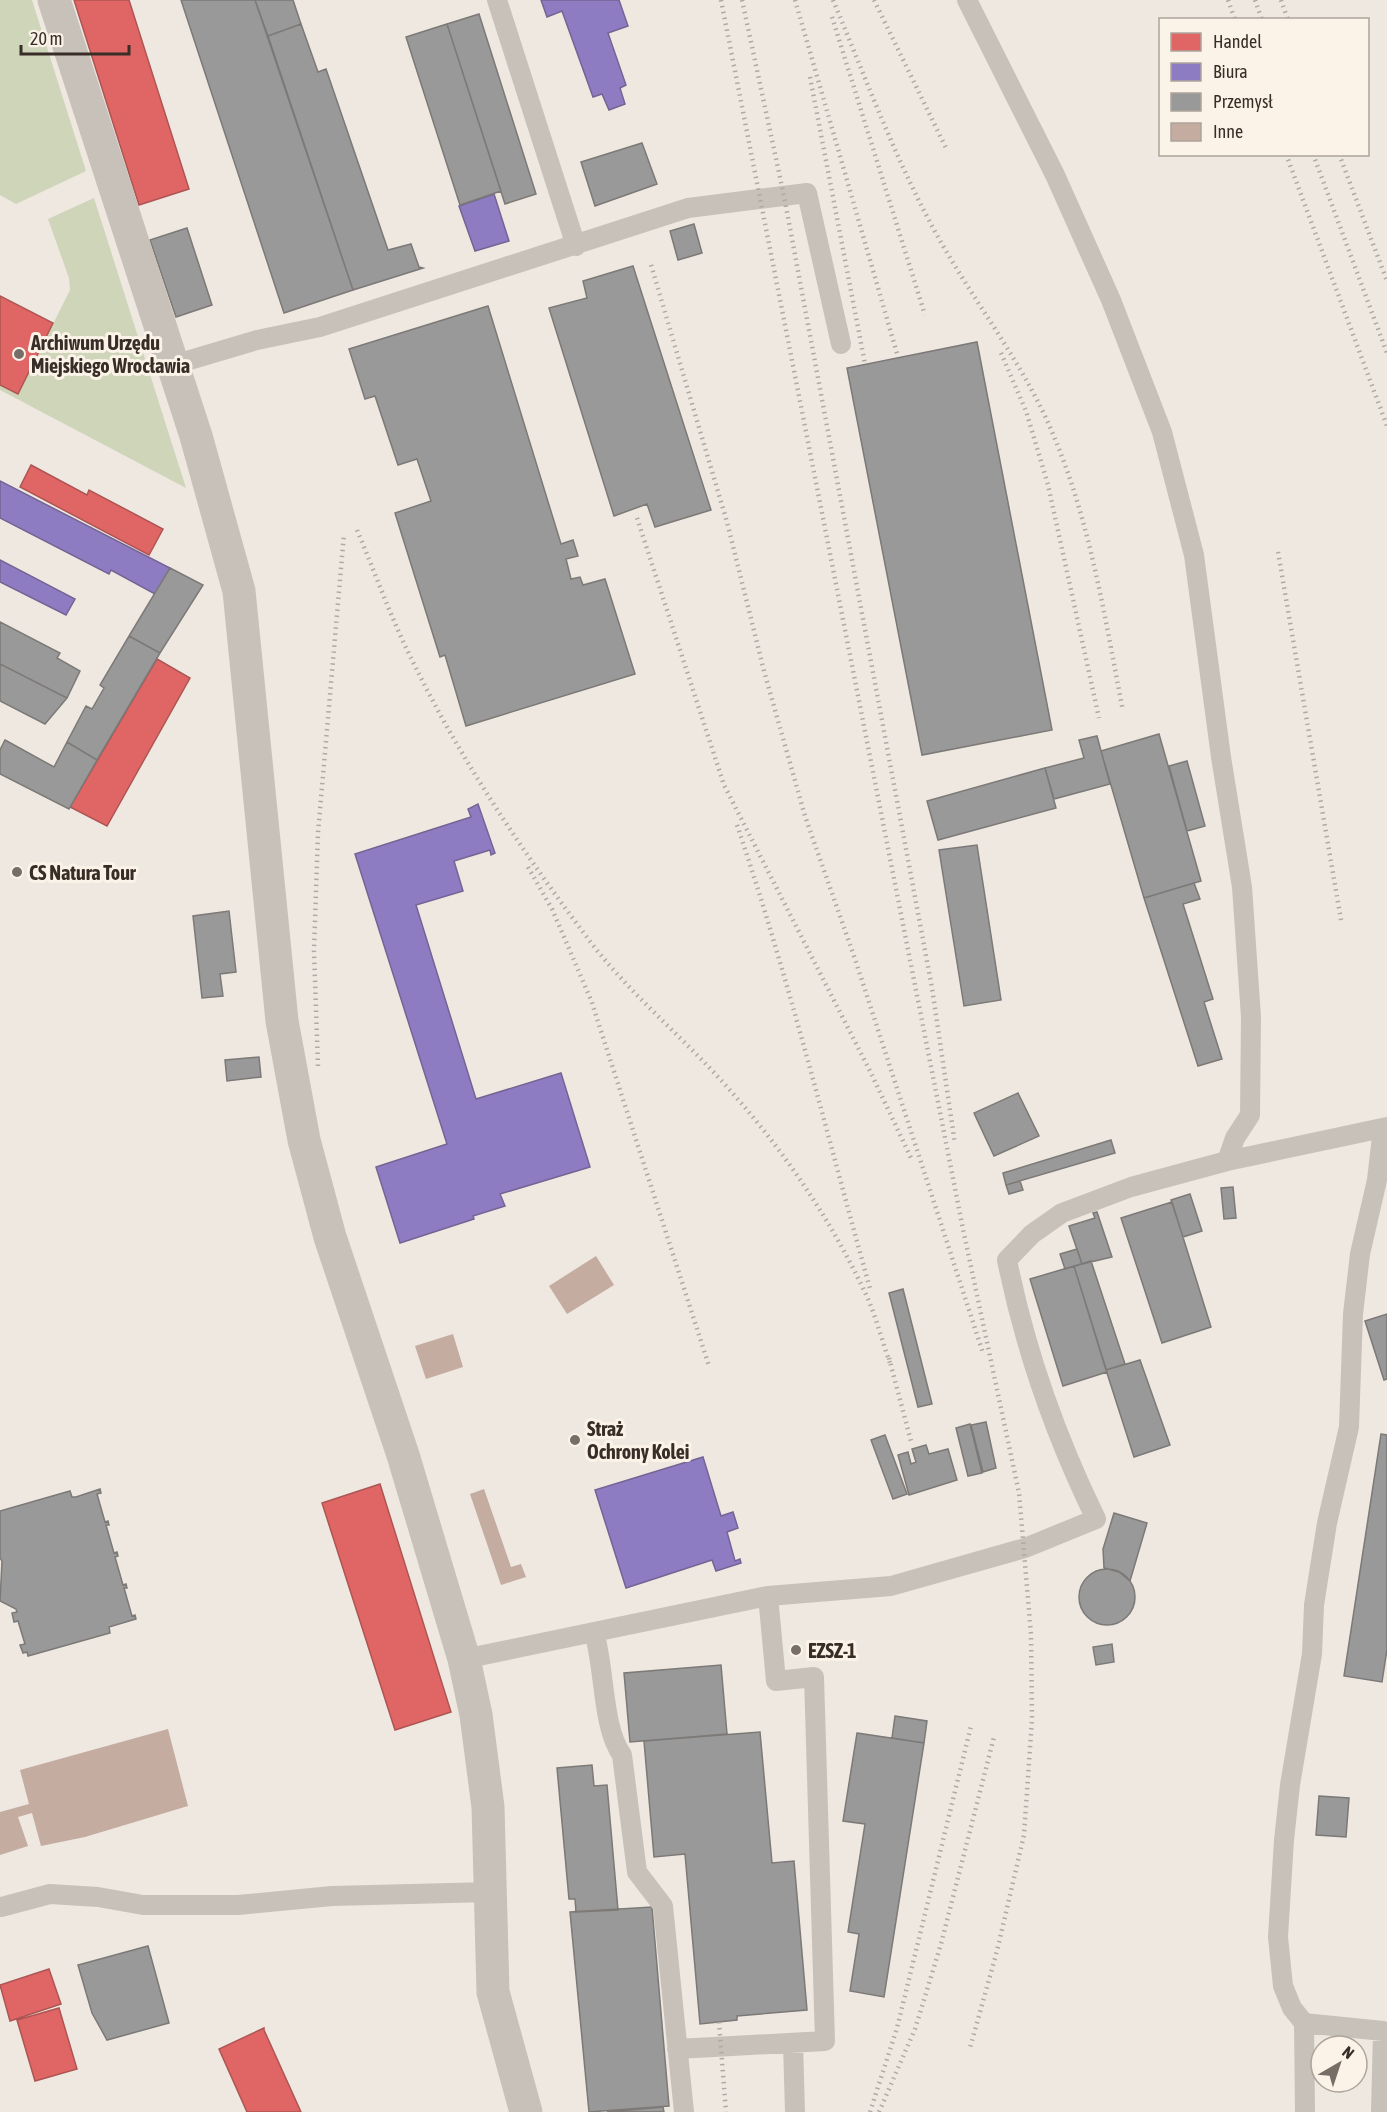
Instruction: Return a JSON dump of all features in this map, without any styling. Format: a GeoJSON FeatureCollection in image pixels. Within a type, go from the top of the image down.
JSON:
{"type":"FeatureCollection","features":[{"type":"Feature","properties":{"kind":"street"},"geometry":{"type":"LineString","coordinates":[[54,0],[196,436],[239,591],[282,1021],[304,1140],[330,1237],[403,1455],[464,1659],[476,1715],[488,1807],[493,1992],[526,2112]]}},
{"type":"Feature","properties":{"kind":"lane"},"geometry":{"type":"LineString","coordinates":[[497,0],[576,246]]}},
{"type":"Feature","properties":{"kind":"lane"},"geometry":{"type":"LineString","coordinates":[[967,0],[1054,175],[1111,300],[1162,432],[1194,555],[1221,757],[1242,887],[1251,1017],[1250,1115],[1235,1138],[1227,1161]]}},
{"type":"Feature","properties":{"kind":"lane"},"geometry":{"type":"LineString","coordinates":[[173,365],[256,340],[320,327],[688,208],[807,193],[841,344]]}},
{"type":"Feature","properties":{"kind":"lane"},"geometry":{"type":"LineString","coordinates":[[464,1659],[768,1596],[891,1586],[1024,1548],[1096,1519],[1069,1463],[1018,1314],[1007,1260],[1032,1234],[1062,1213],[1131,1187],[1227,1161],[1385,1127],[1377,1180],[1360,1254],[1353,1314],[1349,1427],[1327,1523],[1315,1594],[1312,1654],[1290,1785],[1284,1840],[1278,1937],[1283,1986],[1292,2008],[1304,2023],[1305,2112]]}},
{"type":"Feature","properties":{"kind":"lane"},"geometry":{"type":"LineString","coordinates":[[677,2049],[825,2041],[813,1677],[776,1681],[768,1596]]}},
{"type":"Feature","properties":{"kind":"lane"},"geometry":{"type":"LineString","coordinates":[[594,1632],[602,1657],[612,1742],[622,1755],[637,1872],[663,1906],[684,2112]]}},
{"type":"Feature","properties":{"kind":"lane"},"geometry":{"type":"LineString","coordinates":[[1,1907],[50,1894],[98,1897],[143,1905],[238,1905],[332,1896],[490,1892]]}},
{"type":"Feature","properties":{"kind":"lane"},"geometry":{"type":"LineString","coordinates":[[1304,2023],[1383,2031],[1381,2112]]}},
{"type":"Feature","properties":{"kind":"lane"},"geometry":{"type":"LineString","coordinates":[[794,2043],[795,2112]]}},
{"type":"Feature","properties":{"kind":"green space"},"geometry":{"type":"Polygon","coordinates":[[[0,0],[32,0],[86,171],[16,204],[0,195],[0,0]]]}},
{"type":"Feature","properties":{"kind":"green space"},"geometry":{"type":"Polygon","coordinates":[[[94,198],[186,488],[0,390],[0,385],[18,394],[70,290],[69,278],[48,219],[94,198]]]}},
{"type":"Feature","properties":{"kind":"building: Handel"},"geometry":{"type":"Polygon","coordinates":[[[74,0],[129,0],[189,189],[139,205],[74,0]]]}},
{"type":"Feature","properties":{"kind":"building: Handel","name":"Archiwum Urzędu Miejskiego Wrocławia"},"geometry":{"type":"Polygon","coordinates":[[[0,296],[53,323],[18,394],[0,385],[0,296]]]}},
{"type":"Feature","properties":{"kind":"building: Handel"},"geometry":{"type":"Polygon","coordinates":[[[31,465],[87,495],[89,490],[163,529],[149,555],[20,487],[31,465]]]}},
{"type":"Feature","properties":{"kind":"building: Handel"},"geometry":{"type":"Polygon","coordinates":[[[157,659],[190,678],[107,826],[70,807],[157,659]]]}},
{"type":"Feature","properties":{"kind":"building: Handel"},"geometry":{"type":"Polygon","coordinates":[[[380,1484],[451,1712],[395,1730],[322,1503],[380,1484]]]}},
{"type":"Feature","properties":{"kind":"building: Handel"},"geometry":{"type":"Polygon","coordinates":[[[49,1969],[61,2004],[10,2021],[0,1985],[49,1969]]]}},
{"type":"Feature","properties":{"kind":"building: Handel"},"geometry":{"type":"Polygon","coordinates":[[[59,2008],[77,2069],[35,2081],[17,2020],[59,2008]]]}},
{"type":"Feature","properties":{"kind":"building: Handel"},"geometry":{"type":"Polygon","coordinates":[[[264,2028],[301,2112],[247,2112],[219,2049],[264,2028]]]}},
{"type":"Feature","properties":{"kind":"building: Biura"},"geometry":{"type":"Polygon","coordinates":[[[541,0],[619,0],[628,26],[608,33],[626,85],[620,88],[625,104],[609,110],[602,94],[593,97],[562,11],[547,17],[541,0]]]}},
{"type":"Feature","properties":{"kind":"building: Biura"},"geometry":{"type":"Polygon","coordinates":[[[494,194],[509,241],[475,251],[459,206],[494,194]]]}},
{"type":"Feature","properties":{"kind":"building: Biura"},"geometry":{"type":"Polygon","coordinates":[[[0,481],[170,568],[155,594],[111,570],[109,574],[0,518],[0,481]]]}},
{"type":"Feature","properties":{"kind":"building: Biura"},"geometry":{"type":"Polygon","coordinates":[[[0,560],[75,599],[66,615],[0,582],[0,560]]]}},
{"type":"Feature","properties":{"kind":"building: Biura"},"geometry":{"type":"Polygon","coordinates":[[[478,804],[495,853],[491,855],[490,850],[454,861],[463,891],[416,905],[476,1099],[561,1073],[590,1167],[500,1194],[505,1206],[473,1216],[474,1219],[400,1243],[376,1167],[447,1144],[355,854],[471,817],[468,809],[478,804]]]}},
{"type":"Feature","properties":{"kind":"building: Biura"},"geometry":{"type":"Polygon","coordinates":[[[703,1457],[721,1516],[733,1512],[738,1528],[727,1532],[735,1561],[740,1559],[741,1563],[716,1571],[712,1560],[626,1588],[595,1490],[703,1457]]]}},
{"type":"Feature","properties":{"kind":"building: Przemysł"},"geometry":{"type":"Polygon","coordinates":[[[181,0],[255,0],[353,290],[284,313],[181,0]]]}},
{"type":"Feature","properties":{"kind":"building: Przemysł"},"geometry":{"type":"Polygon","coordinates":[[[255,0],[293,0],[301,24],[268,36],[255,0]]]}},
{"type":"Feature","properties":{"kind":"building: Przemysł"},"geometry":{"type":"Polygon","coordinates":[[[479,14],[536,194],[505,204],[447,24],[479,14]]]}},
{"type":"Feature","properties":{"kind":"building: Przemysł"},"geometry":{"type":"Polygon","coordinates":[[[301,24],[318,72],[326,69],[388,250],[411,244],[419,267],[423,268],[353,290],[268,36],[301,24]]]}},
{"type":"Feature","properties":{"kind":"building: Przemysł"},"geometry":{"type":"Polygon","coordinates":[[[447,24],[501,191],[460,205],[406,37],[447,24]]]}},
{"type":"Feature","properties":{"kind":"building: Przemysł"},"geometry":{"type":"Polygon","coordinates":[[[642,143],[657,184],[595,206],[581,162],[642,143]]]}},
{"type":"Feature","properties":{"kind":"building: Przemysł"},"geometry":{"type":"Polygon","coordinates":[[[694,224],[702,253],[678,260],[670,231],[694,224]]]}},
{"type":"Feature","properties":{"kind":"building: Przemysł"},"geometry":{"type":"Polygon","coordinates":[[[187,228],[212,305],[176,317],[150,240],[187,228]]]}},
{"type":"Feature","properties":{"kind":"building: Przemysł"},"geometry":{"type":"Polygon","coordinates":[[[633,266],[711,510],[655,527],[647,504],[614,516],[549,308],[587,298],[583,281],[633,266]]]}},
{"type":"Feature","properties":{"kind":"building: Przemysł"},"geometry":{"type":"Polygon","coordinates":[[[488,306],[561,544],[573,540],[578,556],[566,559],[571,579],[580,577],[583,585],[605,579],[635,674],[466,726],[445,655],[440,657],[395,513],[431,501],[417,459],[398,465],[375,396],[365,399],[349,349],[488,306]]]}},
{"type":"Feature","properties":{"kind":"building: Przemysł"},"geometry":{"type":"Polygon","coordinates":[[[977,342],[1052,730],[922,755],[847,368],[977,342]]]}},
{"type":"Feature","properties":{"kind":"building: Przemysł"},"geometry":{"type":"Polygon","coordinates":[[[170,568],[203,585],[160,653],[129,636],[170,568]]]}},
{"type":"Feature","properties":{"kind":"building: Przemysł"},"geometry":{"type":"Polygon","coordinates":[[[0,622],[60,653],[57,658],[80,671],[67,698],[0,664],[0,622]]]}},
{"type":"Feature","properties":{"kind":"building: Przemysł"},"geometry":{"type":"Polygon","coordinates":[[[129,636],[160,653],[97,760],[67,742],[86,706],[92,709],[104,688],[100,685],[129,636]]]}},
{"type":"Feature","properties":{"kind":"building: Przemysł"},"geometry":{"type":"Polygon","coordinates":[[[0,664],[67,698],[45,724],[0,701],[0,664]]]}},
{"type":"Feature","properties":{"kind":"building: Przemysł"},"geometry":{"type":"Polygon","coordinates":[[[1159,734],[1201,881],[1144,898],[1101,751],[1159,734]]]}},
{"type":"Feature","properties":{"kind":"building: Przemysł"},"geometry":{"type":"Polygon","coordinates":[[[1097,736],[1110,784],[1054,799],[1045,768],[1084,758],[1079,740],[1097,736]]]}},
{"type":"Feature","properties":{"kind":"building: Przemysł"},"geometry":{"type":"Polygon","coordinates":[[[5,740],[54,767],[67,742],[97,760],[69,809],[0,774],[0,750],[5,740]]]}},
{"type":"Feature","properties":{"kind":"building: Przemysł"},"geometry":{"type":"Polygon","coordinates":[[[1187,761],[1205,826],[1187,831],[1169,766],[1187,761]]]}},
{"type":"Feature","properties":{"kind":"building: Przemysł"},"geometry":{"type":"Polygon","coordinates":[[[1045,768],[1056,808],[938,840],[927,801],[1045,768]]]}},
{"type":"Feature","properties":{"kind":"building: Przemysł"},"geometry":{"type":"Polygon","coordinates":[[[977,845],[1001,1000],[964,1006],[939,850],[977,845]]]}},
{"type":"Feature","properties":{"kind":"building: Przemysł"},"geometry":{"type":"Polygon","coordinates":[[[1194,883],[1200,899],[1183,904],[1213,999],[1204,1002],[1222,1059],[1198,1066],[1144,898],[1194,883]]]}},
{"type":"Feature","properties":{"kind":"building: Przemysł"},"geometry":{"type":"Polygon","coordinates":[[[229,911],[236,972],[220,974],[223,996],[202,998],[193,916],[229,911]]]}},
{"type":"Feature","properties":{"kind":"building: Przemysł"},"geometry":{"type":"Polygon","coordinates":[[[259,1057],[261,1077],[227,1081],[225,1060],[259,1057]]]}},
{"type":"Feature","properties":{"kind":"building: Przemysł"},"geometry":{"type":"Polygon","coordinates":[[[1018,1093],[1039,1136],[994,1156],[974,1113],[1018,1093]]]}},
{"type":"Feature","properties":{"kind":"building: Przemysł"},"geometry":{"type":"Polygon","coordinates":[[[1111,1140],[1115,1153],[1006,1185],[1003,1173],[1111,1140]]]}},
{"type":"Feature","properties":{"kind":"building: Przemysł"},"geometry":{"type":"Polygon","coordinates":[[[1020,1181],[1023,1190],[1009,1194],[1006,1185],[1020,1181]]]}},
{"type":"Feature","properties":{"kind":"building: Przemysł"},"geometry":{"type":"Polygon","coordinates":[[[1233,1187],[1236,1218],[1224,1219],[1221,1188],[1233,1187]]]}},
{"type":"Feature","properties":{"kind":"building: Przemysł"},"geometry":{"type":"Polygon","coordinates":[[[1190,1194],[1202,1231],[1183,1237],[1171,1200],[1190,1194]]]}},
{"type":"Feature","properties":{"kind":"building: Przemysł"},"geometry":{"type":"Polygon","coordinates":[[[1172,1202],[1211,1327],[1162,1343],[1121,1218],[1172,1202]]]}},
{"type":"Feature","properties":{"kind":"building: Przemysł"},"geometry":{"type":"Polygon","coordinates":[[[1097,1212],[1112,1257],[1082,1264],[1069,1226],[1095,1218],[1093,1213],[1097,1212]]]}},
{"type":"Feature","properties":{"kind":"building: Przemysł"},"geometry":{"type":"Polygon","coordinates":[[[1077,1249],[1082,1264],[1065,1269],[1060,1254],[1077,1249]]]}},
{"type":"Feature","properties":{"kind":"building: Przemysł"},"geometry":{"type":"Polygon","coordinates":[[[1091,1261],[1125,1364],[1106,1370],[1074,1266],[1091,1261]]]}},
{"type":"Feature","properties":{"kind":"building: Przemysł"},"geometry":{"type":"Polygon","coordinates":[[[1074,1266],[1107,1372],[1063,1386],[1030,1279],[1074,1266]]]}},
{"type":"Feature","properties":{"kind":"building: Przemysł"},"geometry":{"type":"Polygon","coordinates":[[[903,1289],[932,1404],[918,1407],[889,1293],[903,1289]]]}},
{"type":"Feature","properties":{"kind":"building: Przemysł"},"geometry":{"type":"Polygon","coordinates":[[[1387,1314],[1387,1379],[1384,1380],[1365,1321],[1387,1314]]]}},
{"type":"Feature","properties":{"kind":"building: Przemysł"},"geometry":{"type":"Polygon","coordinates":[[[1140,1360],[1170,1445],[1134,1457],[1106,1370],[1140,1360]]]}},
{"type":"Feature","properties":{"kind":"building: Przemysł"},"geometry":{"type":"Polygon","coordinates":[[[986,1422],[996,1468],[983,1472],[971,1425],[986,1422]]]}},
{"type":"Feature","properties":{"kind":"building: Przemysł"},"geometry":{"type":"Polygon","coordinates":[[[970,1424],[982,1473],[968,1476],[956,1428],[970,1424]]]}},
{"type":"Feature","properties":{"kind":"building: Przemysł"},"geometry":{"type":"Polygon","coordinates":[[[1381,1434],[1387,1435],[1387,1649],[1382,1682],[1344,1676],[1381,1434]]]}},
{"type":"Feature","properties":{"kind":"building: Przemysł"},"geometry":{"type":"Polygon","coordinates":[[[885,1435],[907,1494],[893,1499],[871,1440],[885,1435]]]}},
{"type":"Feature","properties":{"kind":"building: Przemysł"},"geometry":{"type":"Polygon","coordinates":[[[926,1445],[929,1454],[948,1449],[957,1480],[909,1495],[898,1455],[908,1452],[911,1464],[916,1462],[912,1449],[926,1445]]]}},
{"type":"Feature","properties":{"kind":"building: Przemysł"},"geometry":{"type":"Polygon","coordinates":[[[100,1489],[101,1493],[97,1494],[105,1522],[108,1521],[109,1525],[106,1525],[114,1553],[117,1552],[118,1556],[115,1557],[123,1585],[126,1584],[127,1588],[124,1588],[132,1616],[135,1615],[136,1619],[109,1627],[110,1633],[28,1656],[27,1652],[23,1653],[20,1645],[25,1644],[18,1621],[14,1622],[12,1613],[17,1612],[16,1609],[0,1601],[2,1561],[0,1558],[0,1511],[70,1491],[72,1497],[76,1497],[100,1489]]]}},
{"type":"Feature","properties":{"kind":"building: Przemysł"},"geometry":{"type":"Polygon","coordinates":[[[1114,1513],[1147,1523],[1130,1581],[1119,1572],[1104,1568],[1103,1549],[1114,1513]]]}},
{"type":"Feature","properties":{"kind":"building: Przemysł"},"geometry":{"type":"Polygon","coordinates":[[[1102,1569],[1112,1569],[1127,1577],[1133,1586],[1135,1597],[1133,1608],[1127,1617],[1112,1625],[1102,1625],[1091,1620],[1084,1613],[1079,1602],[1079,1592],[1084,1581],[1091,1574],[1102,1569]]]}},
{"type":"Feature","properties":{"kind":"building: Przemysł"},"geometry":{"type":"Polygon","coordinates":[[[1112,1644],[1114,1662],[1096,1665],[1093,1647],[1112,1644]]]}},
{"type":"Feature","properties":{"kind":"building: Przemysł"},"geometry":{"type":"Polygon","coordinates":[[[721,1665],[727,1734],[630,1742],[624,1673],[721,1665]]]}},
{"type":"Feature","properties":{"kind":"building: Przemysł"},"geometry":{"type":"Polygon","coordinates":[[[895,1716],[927,1721],[924,1743],[892,1738],[895,1716]]]}},
{"type":"Feature","properties":{"kind":"building: Przemysł"},"geometry":{"type":"Polygon","coordinates":[[[760,1732],[772,1863],[794,1861],[807,2010],[737,2016],[737,2020],[700,2024],[685,1854],[654,1857],[644,1741],[760,1732]]]}},
{"type":"Feature","properties":{"kind":"building: Przemysł"},"geometry":{"type":"Polygon","coordinates":[[[857,1733],[924,1743],[884,1997],[850,1991],[859,1934],[848,1932],[865,1824],[843,1821],[857,1733]]]}},
{"type":"Feature","properties":{"kind":"building: Przemysł"},"geometry":{"type":"Polygon","coordinates":[[[592,1765],[594,1786],[607,1785],[618,1910],[576,1912],[575,1899],[569,1899],[557,1768],[592,1765]]]}},
{"type":"Feature","properties":{"kind":"building: Przemysł"},"geometry":{"type":"Polygon","coordinates":[[[1319,1796],[1349,1798],[1346,1837],[1316,1835],[1319,1796]]]}},
{"type":"Feature","properties":{"kind":"building: Przemysł"},"geometry":{"type":"Polygon","coordinates":[[[652,1907],[669,2106],[589,2112],[570,1912],[652,1907]]]}},
{"type":"Feature","properties":{"kind":"building: Przemysł"},"geometry":{"type":"Polygon","coordinates":[[[148,1946],[169,2023],[107,2040],[92,2013],[78,1965],[148,1946]]]}},
{"type":"Feature","properties":{"kind":"building: Przemysł"},"geometry":{"type":"Polygon","coordinates":[[[663,2107],[664,2112],[607,2112],[663,2107]]]}},
{"type":"Feature","properties":{"kind":"building: Inne"},"geometry":{"type":"Polygon","coordinates":[[[596,1256],[614,1285],[567,1314],[549,1286],[596,1256]]]}},
{"type":"Feature","properties":{"kind":"building: Inne"},"geometry":{"type":"Polygon","coordinates":[[[453,1334],[463,1367],[426,1379],[415,1346],[453,1334]]]}},
{"type":"Feature","properties":{"kind":"building: Inne"},"geometry":{"type":"Polygon","coordinates":[[[484,1489],[511,1567],[521,1564],[526,1577],[501,1585],[470,1494],[484,1489]]]}},
{"type":"Feature","properties":{"kind":"building: Inne"},"geometry":{"type":"Polygon","coordinates":[[[168,1729],[188,1806],[85,1837],[41,1846],[32,1813],[18,1817],[28,1846],[0,1855],[0,1812],[29,1804],[20,1770],[168,1729]]]}},
{"type":"Feature","properties":{"kind":"railway"},"geometry":{"type":"LineString","coordinates":[[721,0],[963,1229],[1019,1493],[1031,1634],[1032,1719],[1024,1835],[997,1951],[970,2048]]}},
{"type":"Feature","properties":{"kind":"railway"},"geometry":{"type":"LineString","coordinates":[[742,0],[784,196],[932,988],[955,1144]]}},
{"type":"Feature","properties":{"kind":"railway"},"geometry":{"type":"LineString","coordinates":[[795,0],[898,357]]}},
{"type":"Feature","properties":{"kind":"railway"},"geometry":{"type":"LineString","coordinates":[[833,0],[884,124],[926,215],[956,268],[1031,388],[1055,439],[1068,472],[1088,539],[1123,711]]}},
{"type":"Feature","properties":{"kind":"railway"},"geometry":{"type":"LineString","coordinates":[[874,0],[946,148]]}},
{"type":"Feature","properties":{"kind":"railway"},"geometry":{"type":"LineString","coordinates":[[1228,0],[1234,18]]}},
{"type":"Feature","properties":{"kind":"railway"},"geometry":{"type":"LineString","coordinates":[[1255,0],[1261,18]]}},
{"type":"Feature","properties":{"kind":"railway"},"geometry":{"type":"LineString","coordinates":[[1281,0],[1287,18]]}},
{"type":"Feature","properties":{"kind":"railway"},"geometry":{"type":"LineString","coordinates":[[832,17],[925,315]]}},
{"type":"Feature","properties":{"kind":"railway"},"geometry":{"type":"LineString","coordinates":[[810,77],[865,364]]}},
{"type":"Feature","properties":{"kind":"railway"},"geometry":{"type":"LineString","coordinates":[[1287,156],[1387,426]]}},
{"type":"Feature","properties":{"kind":"railway"},"geometry":{"type":"LineString","coordinates":[[1314,156],[1387,353]]}},
{"type":"Feature","properties":{"kind":"railway"},"geometry":{"type":"LineString","coordinates":[[1340,156],[1387,281]]}},
{"type":"Feature","properties":{"kind":"railway"},"geometry":{"type":"LineString","coordinates":[[651,265],[727,522],[764,671],[805,816],[855,959],[983,1353]]}},
{"type":"Feature","properties":{"kind":"railway"},"geometry":{"type":"LineString","coordinates":[[1001,353],[1026,411],[1048,485],[1099,718]]}},
{"type":"Feature","properties":{"kind":"railway"},"geometry":{"type":"LineString","coordinates":[[637,518],[724,785],[870,1071],[912,1160]]}},
{"type":"Feature","properties":{"kind":"railway"},"geometry":{"type":"LineString","coordinates":[[357,530],[406,648],[432,700],[472,770],[562,904],[601,955],[634,992],[720,1079],[803,1183],[838,1240],[868,1299],[891,1366]]}},
{"type":"Feature","properties":{"kind":"railway"},"geometry":{"type":"LineString","coordinates":[[318,1066],[314,951],[318,833],[344,534]]}},
{"type":"Feature","properties":{"kind":"railway"},"geometry":{"type":"LineString","coordinates":[[1278,552],[1341,920]]}},
{"type":"Feature","properties":{"kind":"railway"},"geometry":{"type":"LineString","coordinates":[[737,825],[791,999],[871,1292]]}},
{"type":"Feature","properties":{"kind":"railway"},"geometry":{"type":"LineString","coordinates":[[528,867],[552,909],[591,1000],[709,1366]]}},
{"type":"Feature","properties":{"kind":"railway"},"geometry":{"type":"LineString","coordinates":[[889,1358],[912,1445]]}},
{"type":"Feature","properties":{"kind":"railway"},"geometry":{"type":"LineString","coordinates":[[870,2112],[897,2028],[971,1726]]}},
{"type":"Feature","properties":{"kind":"railway"},"geometry":{"type":"LineString","coordinates":[[879,2112],[915,2029],[941,1944],[994,1737]]}},
{"type":"Feature","properties":{"kind":"railway"},"geometry":{"type":"LineString","coordinates":[[719,2022],[726,2112]]}},
{"type":"Feature","properties":{"kind":"place","name":"Archiwum Urzędu Miejskiego Wrocławia"},"geometry":{"type":"Point","coordinates":[19,354]}},
{"type":"Feature","properties":{"kind":"place","name":"CS Natura Tour"},"geometry":{"type":"Point","coordinates":[17,872]}},
{"type":"Feature","properties":{"kind":"place","name":"Straż Ochrony Kolei"},"geometry":{"type":"Point","coordinates":[575,1440]}},
{"type":"Feature","properties":{"kind":"place","name":"EZSZ-1"},"geometry":{"type":"Point","coordinates":[796,1650]}}]}
